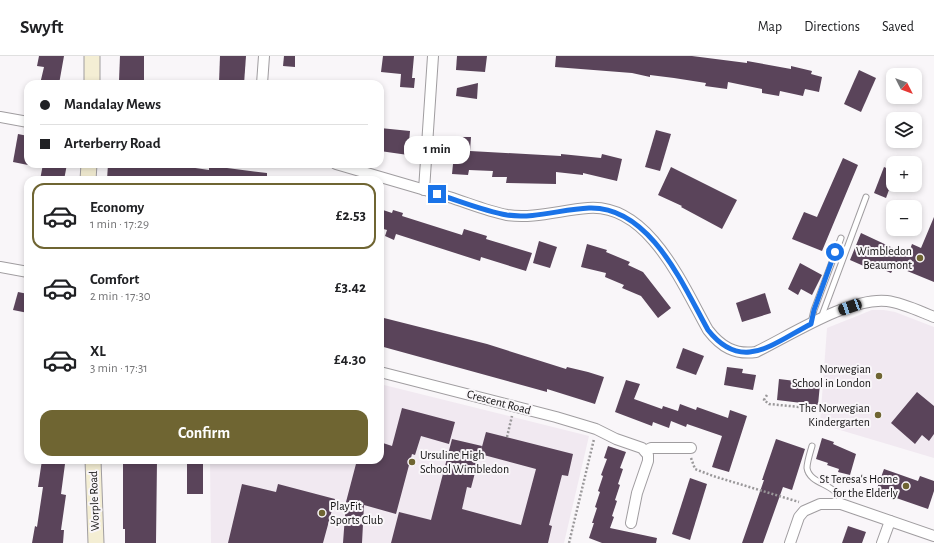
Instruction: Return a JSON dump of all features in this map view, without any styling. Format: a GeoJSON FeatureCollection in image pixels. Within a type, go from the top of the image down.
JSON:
{"type":"FeatureCollection","features":[{"type":"Feature","properties":{"kind":"main road"},"geometry":{"type":"LineString","coordinates":[[92,56],[92,80]]}},
{"type":"Feature","properties":{"kind":"main road","name":"Worple Road"},"geometry":{"type":"LineString","coordinates":[[93,464],[96,543]]}},
{"type":"Feature","properties":{"kind":"street"},"geometry":{"type":"LineString","coordinates":[[262,80],[264,56]]}},
{"type":"Feature","properties":{"kind":"street"},"geometry":{"type":"LineString","coordinates":[[424,190],[433,56]]}},
{"type":"Feature","properties":{"kind":"street"},"geometry":{"type":"LineString","coordinates":[[0,117],[24,121]]}},
{"type":"Feature","properties":{"kind":"street"},"geometry":{"type":"LineString","coordinates":[[350,168],[377,176]]}},
{"type":"Feature","properties":{"kind":"street"},"geometry":{"type":"LineString","coordinates":[[384,178],[507,215],[540,214],[589,208],[610,209],[627,217],[647,234],[665,256],[708,330],[716,341],[735,352],[745,354],[756,352],[821,319],[850,307],[877,301],[901,304],[934,317]]}},
{"type":"Feature","properties":{"kind":"street"},"geometry":{"type":"LineString","coordinates":[[0,267],[24,271]]}},
{"type":"Feature","properties":{"kind":"street","name":"Crescent Road"},"geometry":{"type":"LineString","coordinates":[[384,373],[515,406],[596,429],[616,439],[642,448],[645,451]]}},
{"type":"Feature","properties":{"kind":"street"},"geometry":{"type":"LineString","coordinates":[[631,523],[637,493],[648,461],[648,455],[645,451],[651,448],[690,448]]}},
{"type":"Feature","properties":{"kind":"street"},"geometry":{"type":"LineString","coordinates":[[790,543],[799,517],[804,511],[813,506],[841,504],[934,536]]}},
{"type":"Feature","properties":{"kind":"street"},"geometry":{"type":"LineString","coordinates":[[882,543],[890,521]]}},
{"type":"Feature","properties":{"kind":"lane"},"geometry":{"type":"LineString","coordinates":[[821,319],[866,197]]}},
{"type":"Feature","properties":{"kind":"lane"},"geometry":{"type":"LineString","coordinates":[[811,324],[814,310],[841,238]]}},
{"type":"Feature","properties":{"kind":"lane"},"geometry":{"type":"LineString","coordinates":[[812,446],[807,467],[808,472],[816,480],[838,495],[841,504]]}},
{"type":"Feature","properties":{"kind":"path"},"geometry":{"type":"LineString","coordinates":[[767,395],[764,400],[769,404],[810,408]]}},
{"type":"Feature","properties":{"kind":"path"},"geometry":{"type":"LineString","coordinates":[[507,437],[515,406]]}},
{"type":"Feature","properties":{"kind":"path"},"geometry":{"type":"LineString","coordinates":[[569,543],[596,429]]}},
{"type":"Feature","properties":{"kind":"path"},"geometry":{"type":"LineString","coordinates":[[690,448],[691,461],[695,469],[713,476],[813,506]]}},
{"type":"Feature","properties":{"kind":"shaded area","name":"Norwegian School in London"},"geometry":{"type":"Polygon","coordinates":[[[872,310],[895,312],[934,327],[934,458],[820,424],[827,328],[872,310]]]}},
{"type":"Feature","properties":{"kind":"shaded area","name":"Ursuline High School Wimbledon"},"geometry":{"type":"Polygon","coordinates":[[[384,385],[589,436],[564,543],[211,543],[210,464],[384,464],[384,385]]]}},
{"type":"Feature","properties":{"kind":"building"},"geometry":{"type":"Polygon","coordinates":[[[39,56],[64,56],[60,80],[41,80],[44,67],[37,66],[39,56]]]}},
{"type":"Feature","properties":{"kind":"building"},"geometry":{"type":"Polygon","coordinates":[[[120,56],[144,56],[144,80],[119,80],[120,56]]]}},
{"type":"Feature","properties":{"kind":"building"},"geometry":{"type":"Polygon","coordinates":[[[220,56],[246,56],[244,80],[219,80],[220,56]]]}},
{"type":"Feature","properties":{"kind":"building"},"geometry":{"type":"Polygon","coordinates":[[[284,56],[295,56],[295,67],[283,66],[284,56]]]}},
{"type":"Feature","properties":{"kind":"building"},"geometry":{"type":"Polygon","coordinates":[[[383,56],[414,56],[412,78],[415,78],[414,88],[400,87],[401,74],[381,72],[383,56]]]}},
{"type":"Feature","properties":{"kind":"building"},"geometry":{"type":"Polygon","coordinates":[[[457,56],[487,56],[485,72],[456,70],[457,56]]]}},
{"type":"Feature","properties":{"kind":"building"},"geometry":{"type":"Polygon","coordinates":[[[556,56],[692,56],[747,63],[747,61],[791,69],[791,66],[812,71],[811,74],[822,77],[819,92],[805,89],[803,96],[780,91],[779,96],[762,93],[762,89],[728,82],[727,89],[705,86],[706,83],[674,78],[650,75],[650,77],[632,73],[555,67],[556,56]]]}},
{"type":"Feature","properties":{"kind":"building"},"geometry":{"type":"Polygon","coordinates":[[[859,70],[876,78],[861,112],[844,104],[859,70]]]}},
{"type":"Feature","properties":{"kind":"building"},"geometry":{"type":"Polygon","coordinates":[[[478,83],[477,99],[456,96],[457,88],[478,83]]]}},
{"type":"Feature","properties":{"kind":"building"},"geometry":{"type":"Polygon","coordinates":[[[384,128],[410,131],[408,155],[384,152],[384,128]]]}},
{"type":"Feature","properties":{"kind":"building"},"geometry":{"type":"Polygon","coordinates":[[[656,130],[671,134],[660,171],[645,167],[656,130]]]}},
{"type":"Feature","properties":{"kind":"building"},"geometry":{"type":"Polygon","coordinates":[[[18,134],[24,135],[24,164],[13,162],[18,134]]]}},
{"type":"Feature","properties":{"kind":"building"},"geometry":{"type":"Polygon","coordinates":[[[455,137],[471,137],[470,151],[561,156],[561,154],[601,158],[602,154],[622,159],[617,181],[583,173],[583,175],[556,172],[556,184],[506,183],[507,177],[492,177],[493,171],[469,170],[468,175],[452,174],[453,164],[447,164],[448,143],[454,144],[455,137]]]}},
{"type":"Feature","properties":{"kind":"building"},"geometry":{"type":"Polygon","coordinates":[[[843,158],[858,165],[822,251],[792,239],[804,212],[817,217],[843,158]]]}},
{"type":"Feature","properties":{"kind":"building"},"geometry":{"type":"Polygon","coordinates":[[[671,167],[737,200],[722,229],[681,207],[682,206],[658,195],[671,167]]]}},
{"type":"Feature","properties":{"kind":"building"},"geometry":{"type":"Polygon","coordinates":[[[884,167],[886,168],[886,192],[888,192],[886,198],[874,193],[884,167]]]}},
{"type":"Feature","properties":{"kind":"building"},"geometry":{"type":"Polygon","coordinates":[[[42,168],[66,168],[65,176],[41,176],[42,168]]]}},
{"type":"Feature","properties":{"kind":"building"},"geometry":{"type":"Polygon","coordinates":[[[108,168],[195,168],[209,170],[209,168],[227,168],[267,173],[267,176],[107,176],[108,168]]]}},
{"type":"Feature","properties":{"kind":"building"},"geometry":{"type":"Polygon","coordinates":[[[384,210],[392,213],[393,210],[403,213],[402,216],[462,235],[464,229],[487,236],[486,239],[532,253],[526,271],[481,257],[480,261],[396,234],[394,240],[385,236],[387,230],[384,229],[384,210]]]}},
{"type":"Feature","properties":{"kind":"building"},"geometry":{"type":"Polygon","coordinates":[[[934,217],[934,282],[895,266],[891,273],[868,263],[866,267],[850,260],[861,233],[908,255],[912,244],[921,248],[934,217]]]}},
{"type":"Feature","properties":{"kind":"building"},"geometry":{"type":"Polygon","coordinates":[[[539,241],[557,247],[550,268],[533,263],[539,241]]]}},
{"type":"Feature","properties":{"kind":"building"},"geometry":{"type":"Polygon","coordinates":[[[587,244],[607,250],[606,252],[630,262],[628,265],[643,272],[671,308],[658,318],[641,296],[622,288],[624,285],[605,277],[606,273],[581,267],[587,244]]]}},
{"type":"Feature","properties":{"kind":"building"},"geometry":{"type":"Polygon","coordinates":[[[800,263],[822,275],[812,295],[801,289],[798,295],[788,289],[800,263]]]}},
{"type":"Feature","properties":{"kind":"building"},"geometry":{"type":"Polygon","coordinates":[[[18,292],[24,293],[24,312],[13,310],[18,292]]]}},
{"type":"Feature","properties":{"kind":"building"},"geometry":{"type":"Polygon","coordinates":[[[765,293],[771,313],[742,322],[736,303],[765,293]]]}},
{"type":"Feature","properties":{"kind":"building"},"geometry":{"type":"Polygon","coordinates":[[[384,318],[487,344],[566,369],[567,367],[604,377],[595,404],[547,389],[547,392],[384,347],[384,318]]]}},
{"type":"Feature","properties":{"kind":"building"},"geometry":{"type":"Polygon","coordinates":[[[683,348],[704,356],[696,375],[676,368],[683,348]]]}},
{"type":"Feature","properties":{"kind":"building"},"geometry":{"type":"Polygon","coordinates":[[[727,367],[743,369],[742,373],[756,375],[753,390],[724,385],[727,367]]]}},
{"type":"Feature","properties":{"kind":"building"},"geometry":{"type":"Polygon","coordinates":[[[779,379],[820,384],[818,405],[777,400],[779,379]]]}},
{"type":"Feature","properties":{"kind":"building"},"geometry":{"type":"Polygon","coordinates":[[[626,380],[640,384],[634,399],[662,409],[663,406],[678,411],[680,404],[696,410],[697,407],[728,418],[730,410],[747,416],[729,472],[712,467],[722,436],[687,424],[686,427],[671,421],[669,428],[653,422],[652,426],[615,412],[626,380]]]}},
{"type":"Feature","properties":{"kind":"building"},"geometry":{"type":"Polygon","coordinates":[[[917,392],[934,406],[934,434],[929,441],[922,435],[915,444],[891,423],[917,392]]]}},
{"type":"Feature","properties":{"kind":"building"},"geometry":{"type":"Polygon","coordinates":[[[402,408],[455,422],[449,444],[421,436],[415,455],[412,454],[396,514],[364,505],[362,543],[343,543],[346,502],[356,464],[384,464],[384,443],[392,446],[402,408]]]}},
{"type":"Feature","properties":{"kind":"building"},"geometry":{"type":"Polygon","coordinates":[[[486,432],[573,454],[568,476],[562,475],[549,525],[552,526],[548,543],[391,543],[399,512],[431,520],[452,439],[482,446],[471,488],[467,487],[462,509],[521,525],[536,469],[480,454],[486,432]]]}},
{"type":"Feature","properties":{"kind":"building"},"geometry":{"type":"Polygon","coordinates":[[[822,438],[834,442],[833,444],[856,454],[850,475],[838,472],[839,469],[816,459],[822,438]]]}},
{"type":"Feature","properties":{"kind":"building"},"geometry":{"type":"Polygon","coordinates":[[[776,439],[805,449],[792,490],[783,487],[763,543],[742,543],[764,480],[762,480],[776,439]]]}},
{"type":"Feature","properties":{"kind":"building"},"geometry":{"type":"Polygon","coordinates":[[[608,446],[626,452],[620,468],[623,469],[618,484],[620,485],[615,500],[617,501],[610,528],[657,538],[656,543],[602,543],[589,538],[594,523],[592,523],[597,508],[595,507],[600,492],[598,491],[603,476],[601,475],[607,459],[604,458],[608,446]]]}},
{"type":"Feature","properties":{"kind":"building"},"geometry":{"type":"Polygon","coordinates":[[[41,464],[65,464],[61,494],[66,495],[61,530],[64,530],[63,543],[32,543],[35,526],[37,527],[43,487],[38,487],[41,464]]]}},
{"type":"Feature","properties":{"kind":"building"},"geometry":{"type":"Polygon","coordinates":[[[123,464],[157,464],[156,543],[125,543],[125,529],[123,529],[123,464]]]}},
{"type":"Feature","properties":{"kind":"building"},"geometry":{"type":"Polygon","coordinates":[[[187,464],[203,464],[203,494],[187,494],[187,464]]]}},
{"type":"Feature","properties":{"kind":"building","name":"St Teresa's Home for the Elderly"},"geometry":{"type":"Polygon","coordinates":[[[884,469],[918,481],[920,476],[934,481],[934,491],[928,509],[876,491],[884,469]]]}},
{"type":"Feature","properties":{"kind":"building"},"geometry":{"type":"Polygon","coordinates":[[[690,478],[707,484],[690,540],[672,534],[690,478]]]}},
{"type":"Feature","properties":{"kind":"building"},"geometry":{"type":"Polygon","coordinates":[[[242,484],[276,492],[278,484],[335,499],[323,543],[228,543],[242,484]]]}},
{"type":"Feature","properties":{"kind":"building"},"geometry":{"type":"Polygon","coordinates":[[[848,526],[866,532],[862,543],[842,543],[848,526]]]}},
{"type":"Feature","properties":{"kind":"place","name":"Wimbledon Beaumont"},"geometry":{"type":"Point","coordinates":[920,258]}},
{"type":"Feature","properties":{"kind":"place","name":"Norwegian School in London"},"geometry":{"type":"Point","coordinates":[879,376]}},
{"type":"Feature","properties":{"kind":"place","name":"The Norwegian Kindergarten"},"geometry":{"type":"Point","coordinates":[878,415]}},
{"type":"Feature","properties":{"kind":"place","name":"Ursuline High School Wimbledon"},"geometry":{"type":"Point","coordinates":[412,462]}},
{"type":"Feature","properties":{"kind":"place","name":"St Teresa's Home for the Elderly"},"geometry":{"type":"Point","coordinates":[906,486]}},
{"type":"Feature","properties":{"kind":"place","name":"PlayFit Sports Club"},"geometry":{"type":"Point","coordinates":[322,513]}},
{"type":"Feature","properties":{"kind":"route"},"geometry":{"type":"LineString","coordinates":[[437,194],[507,215],[525,216],[589,208],[610,209],[627,217],[647,234],[665,256],[708,330],[716,341],[735,352],[745,354],[756,352],[811,324],[814,310],[835,252]]}}]}
